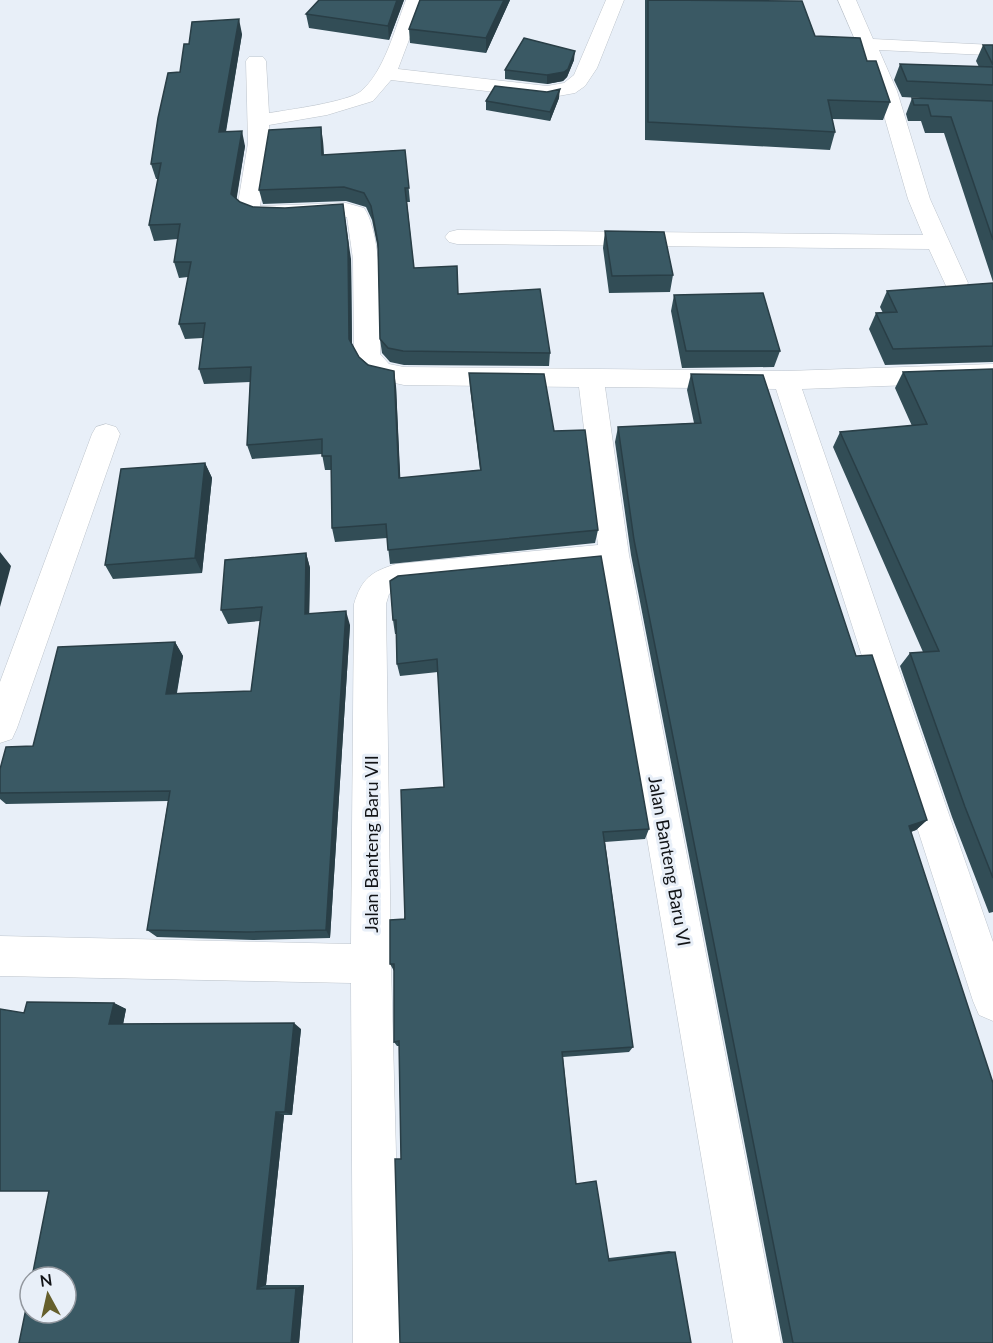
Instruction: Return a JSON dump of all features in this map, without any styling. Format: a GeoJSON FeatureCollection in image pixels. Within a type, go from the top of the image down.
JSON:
{"type":"FeatureCollection","features":[{"type":"Feature","properties":{"kind":"street"},"geometry":{"type":"LineString","coordinates":[[260,121],[327,109],[366,97],[386,74],[415,0]]}},
{"type":"Feature","properties":{"kind":"street"},"geometry":{"type":"LineString","coordinates":[[386,74],[547,92],[561,91],[579,82],[608,22],[615,0]]}},
{"type":"Feature","properties":{"kind":"street"},"geometry":{"type":"LineString","coordinates":[[847,0],[868,44],[891,105],[919,199],[956,283]]}},
{"type":"Feature","properties":{"kind":"street"},"geometry":{"type":"LineString","coordinates":[[868,44],[987,49]]}},
{"type":"Feature","properties":{"kind":"street"},"geometry":{"type":"LineString","coordinates":[[256,61],[260,121],[259,143],[248,209],[257,214],[333,210],[356,213],[360,221],[365,259],[367,354],[372,365],[381,372],[404,376],[786,380],[993,373]]}},
{"type":"Feature","properties":{"kind":"street"},"geometry":{"type":"LineString","coordinates":[[891,105],[914,106]]}},
{"type":"Feature","properties":{"kind":"street"},"geometry":{"type":"LineString","coordinates":[[457,237],[938,242]]}},
{"type":"Feature","properties":{"kind":"street","name":"Jalan Banteng Baru VI"},"geometry":{"type":"LineString","coordinates":[[591,378],[614,555],[757,1343]]}},
{"type":"Feature","properties":{"kind":"street"},"geometry":{"type":"LineString","coordinates":[[786,380],[993,1001]]}},
{"type":"Feature","properties":{"kind":"street"},"geometry":{"type":"LineString","coordinates":[[0,728],[106,434]]}},
{"type":"Feature","properties":{"kind":"street","name":"Jalan Banteng Baru VII"},"geometry":{"type":"LineString","coordinates":[[376,1343],[371,964],[370,604],[374,589],[396,576],[614,555]]}},
{"type":"Feature","properties":{"kind":"street"},"geometry":{"type":"LineString","coordinates":[[0,956],[371,964]]}},
{"type":"Feature","properties":{"kind":"building"},"geometry":{"type":"Polygon","coordinates":[[[319,0],[397,0],[388,26],[306,14],[319,0]]]}},
{"type":"Feature","properties":{"kind":"building"},"geometry":{"type":"Polygon","coordinates":[[[420,0],[504,0],[486,38],[409,29],[420,0]]]}},
{"type":"Feature","properties":{"kind":"building"},"geometry":{"type":"Polygon","coordinates":[[[648,0],[802,1],[815,36],[860,38],[867,61],[876,61],[890,102],[828,100],[835,132],[648,122],[648,0]]]}},
{"type":"Feature","properties":{"kind":"building"},"geometry":{"type":"Polygon","coordinates":[[[239,19],[219,132],[242,131],[231,194],[240,202],[253,207],[285,208],[343,204],[348,244],[349,339],[359,357],[368,365],[394,371],[399,478],[481,470],[469,373],[544,374],[554,431],[585,430],[598,530],[388,550],[386,524],[332,528],[331,456],[322,456],[322,439],[247,445],[251,367],[199,369],[205,323],[179,324],[191,262],[174,262],[180,224],[149,225],[161,163],[151,164],[168,73],[180,72],[184,44],[189,44],[192,22],[239,19]]]}},
{"type":"Feature","properties":{"kind":"building"},"geometry":{"type":"Polygon","coordinates":[[[524,38],[575,51],[568,69],[547,75],[505,70],[524,38]]]}},
{"type":"Feature","properties":{"kind":"building"},"geometry":{"type":"Polygon","coordinates":[[[983,45],[993,45],[993,65],[983,45]]]}},
{"type":"Feature","properties":{"kind":"building"},"geometry":{"type":"Polygon","coordinates":[[[900,64],[993,67],[993,85],[907,81],[900,64]]]}},
{"type":"Feature","properties":{"kind":"building"},"geometry":{"type":"Polygon","coordinates":[[[495,86],[547,92],[560,89],[550,112],[486,101],[495,86]]]}},
{"type":"Feature","properties":{"kind":"building"},"geometry":{"type":"Polygon","coordinates":[[[912,98],[993,101],[993,240],[951,117],[931,116],[928,105],[914,105],[912,98]]]}},
{"type":"Feature","properties":{"kind":"building"},"geometry":{"type":"Polygon","coordinates":[[[321,127],[322,155],[405,150],[409,188],[405,188],[414,268],[457,266],[458,294],[540,289],[550,353],[403,351],[388,348],[380,339],[378,243],[371,206],[364,193],[344,187],[259,190],[269,130],[321,127]]]}},
{"type":"Feature","properties":{"kind":"building"},"geometry":{"type":"Polygon","coordinates":[[[605,231],[664,232],[673,275],[612,276],[605,231]]]}},
{"type":"Feature","properties":{"kind":"building"},"geometry":{"type":"Polygon","coordinates":[[[993,283],[993,346],[893,349],[876,313],[897,312],[887,291],[993,283]]]}},
{"type":"Feature","properties":{"kind":"building"},"geometry":{"type":"Polygon","coordinates":[[[763,293],[780,351],[686,351],[674,295],[763,293]]]}},
{"type":"Feature","properties":{"kind":"building"},"geometry":{"type":"Polygon","coordinates":[[[993,369],[993,878],[910,653],[939,651],[840,432],[927,424],[903,372],[993,369]]]}},
{"type":"Feature","properties":{"kind":"building"},"geometry":{"type":"Polygon","coordinates":[[[691,374],[763,375],[856,656],[872,655],[927,820],[909,826],[993,1083],[993,1343],[793,1343],[634,540],[618,427],[701,423],[691,374]]]}},
{"type":"Feature","properties":{"kind":"building"},"geometry":{"type":"Polygon","coordinates":[[[205,463],[195,558],[105,565],[121,469],[205,463]]]}},
{"type":"Feature","properties":{"kind":"building"},"geometry":{"type":"Polygon","coordinates":[[[306,553],[305,614],[346,611],[326,930],[246,932],[147,930],[170,791],[0,793],[0,769],[6,747],[33,746],[58,647],[175,642],[166,694],[251,691],[262,607],[221,610],[225,560],[306,553]]]}},
{"type":"Feature","properties":{"kind":"building"},"geometry":{"type":"Polygon","coordinates":[[[601,556],[649,829],[603,832],[633,1047],[562,1052],[576,1184],[596,1181],[609,1261],[675,1252],[691,1343],[400,1343],[395,1159],[401,1159],[399,1041],[394,1042],[394,964],[390,964],[390,920],[405,919],[401,790],[444,787],[437,659],[397,664],[396,620],[393,620],[390,581],[398,576],[601,556]]]}},
{"type":"Feature","properties":{"kind":"building"},"geometry":{"type":"Polygon","coordinates":[[[27,1002],[114,1003],[109,1024],[294,1023],[285,1112],[276,1112],[257,1289],[296,1288],[291,1343],[19,1343],[23,1325],[78,1325],[78,1265],[34,1265],[49,1191],[0,1191],[0,1009],[24,1013],[27,1002]]]}}]}
